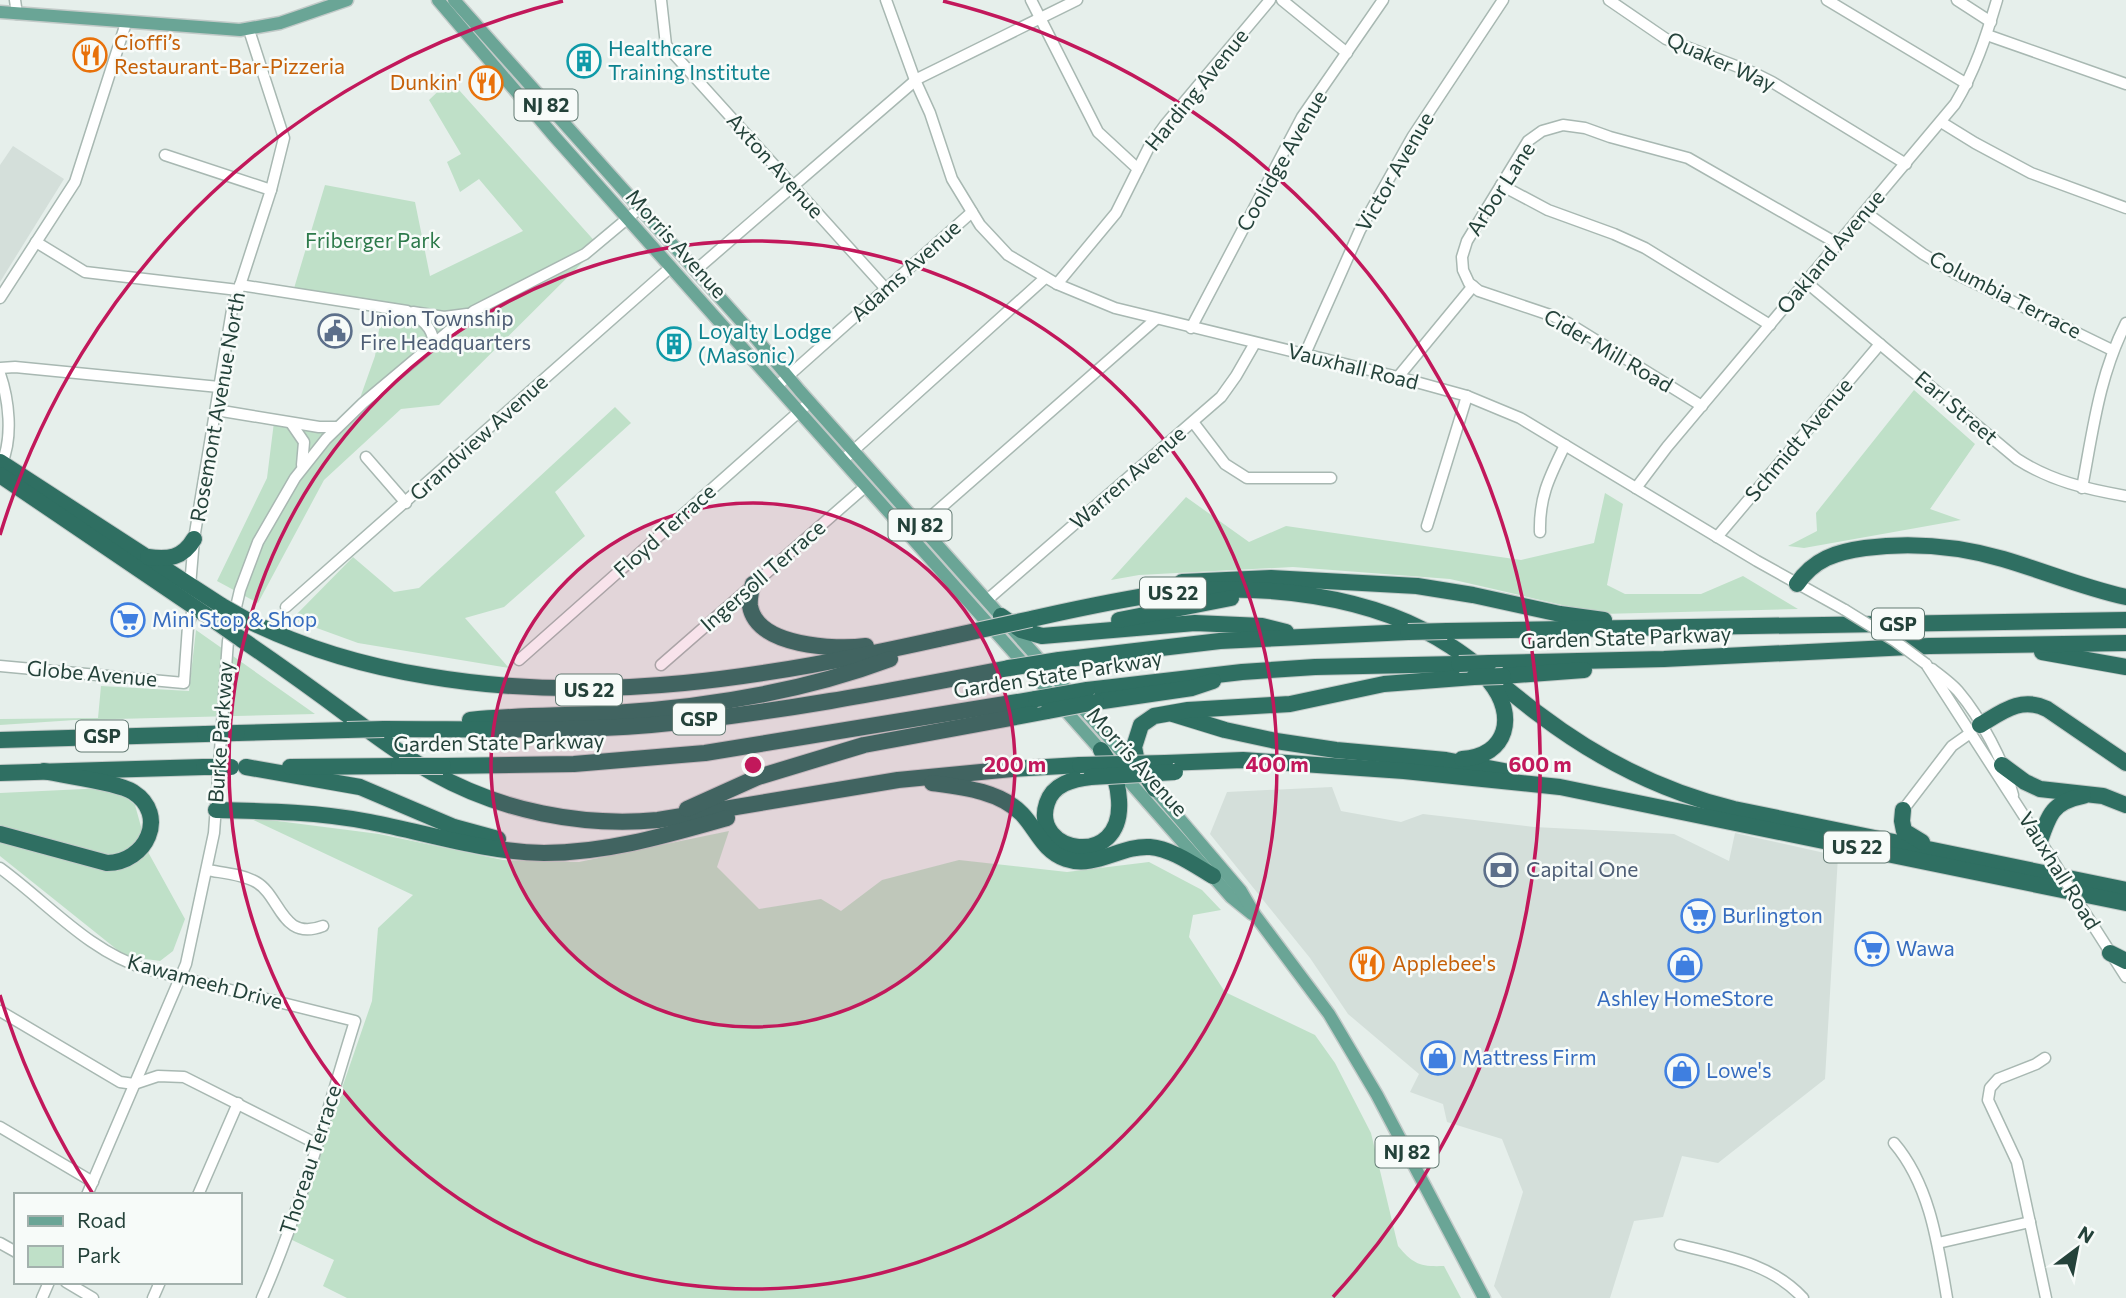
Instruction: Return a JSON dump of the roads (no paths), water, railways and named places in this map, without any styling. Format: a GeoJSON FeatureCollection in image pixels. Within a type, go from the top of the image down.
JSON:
{"type":"FeatureCollection","features":[{"type":"Feature","properties":{"kind":"highway","name":"US 22"},"geometry":{"type":"LineString","coordinates":[[1,467],[245,619],[301,644],[369,665],[463,682],[552,690],[615,689],[719,679],[836,661],[1102,603],[1166,593],[1283,593],[1330,598],[1384,612],[1412,623],[1453,647],[1560,730],[1601,755],[1658,784],[1712,803],[2126,890]]}},
{"type":"Feature","properties":{"kind":"highway","name":"US 22"},"geometry":{"type":"LineString","coordinates":[[1,467],[407,758],[468,790],[512,806],[562,817],[624,822],[658,820],[898,780],[1019,768],[1085,771],[1243,760],[1412,771],[1560,787],[2126,903]]}},
{"type":"Feature","properties":{"kind":"highway"},"geometry":{"type":"LineString","coordinates":[[144,556],[164,559],[175,557],[187,550],[194,539]]}},
{"type":"Feature","properties":{"kind":"highway"},"geometry":{"type":"LineString","coordinates":[[1797,584],[1808,569],[1835,554],[1874,547],[1924,545],[1986,554],[2126,597]]}},
{"type":"Feature","properties":{"kind":"highway"},"geometry":{"type":"LineString","coordinates":[[1065,611],[1096,598],[1148,587],[1214,579],[1271,578],[1429,587],[1560,614],[1669,628]]}},
{"type":"Feature","properties":{"kind":"highway"},"geometry":{"type":"LineString","coordinates":[[753,584],[750,600],[754,615],[771,632],[795,641],[837,648],[939,639]]}},
{"type":"Feature","properties":{"kind":"highway"},"geometry":{"type":"LineString","coordinates":[[1053,636],[1125,618],[1224,599],[1283,593]]}},
{"type":"Feature","properties":{"kind":"highway"},"geometry":{"type":"LineString","coordinates":[[1001,616],[1026,632],[1053,636],[1195,623],[1262,626],[1298,636]]}},
{"type":"Feature","properties":{"kind":"highway","name":"Garden State Parkway"},"geometry":{"type":"LineString","coordinates":[[0,740],[384,729],[598,728],[660,724],[810,704],[1059,660],[1184,644],[1298,636],[1447,631],[2126,620]]}},
{"type":"Feature","properties":{"kind":"highway"},"geometry":{"type":"LineString","coordinates":[[384,729],[496,717],[616,713],[742,698],[856,671],[939,639]]}},
{"type":"Feature","properties":{"kind":"highway","name":"Garden State Parkway"},"geometry":{"type":"LineString","coordinates":[[0,773],[204,767],[574,764],[695,755],[1037,699],[1092,696],[1242,672],[1315,667],[1664,659],[1906,647],[2126,643]]}},
{"type":"Feature","properties":{"kind":"highway"},"geometry":{"type":"LineString","coordinates":[[2005,645],[2126,667]]}},
{"type":"Feature","properties":{"kind":"highway"},"geometry":{"type":"LineString","coordinates":[[1446,760],[1473,758],[1487,752],[1501,737],[1506,716],[1499,693],[1482,673],[1453,647]]}},
{"type":"Feature","properties":{"kind":"highway"},"geometry":{"type":"LineString","coordinates":[[1155,789],[1138,762],[1134,742],[1144,722],[1164,713],[1283,705],[1384,684],[1575,672],[1664,659]]}},
{"type":"Feature","properties":{"kind":"highway"},"geometry":{"type":"LineString","coordinates":[[658,820],[758,777],[864,746],[1048,711],[1092,696]]}},
{"type":"Feature","properties":{"kind":"highway"},"geometry":{"type":"LineString","coordinates":[[1975,729],[2014,706],[2024,703],[2038,705],[2126,763]]}},
{"type":"Feature","properties":{"kind":"highway"},"geometry":{"type":"LineString","coordinates":[[1164,713],[1276,741],[1336,750],[1446,760],[1530,775],[1560,787]]}},
{"type":"Feature","properties":{"kind":"highway"},"geometry":{"type":"LineString","coordinates":[[1085,771],[1050,796],[1045,811],[1046,821],[1054,835],[1067,845],[1077,848],[1094,846],[1104,841],[1112,834],[1120,811],[1118,783],[1101,750]]}},
{"type":"Feature","properties":{"kind":"highway"},"geometry":{"type":"LineString","coordinates":[[2002,765],[2040,789],[2093,794],[2125,805]]}},
{"type":"Feature","properties":{"kind":"highway"},"geometry":{"type":"LineString","coordinates":[[239,767],[359,787],[443,822],[487,836],[545,845],[607,848]]}},
{"type":"Feature","properties":{"kind":"highway"},"geometry":{"type":"LineString","coordinates":[[0,834],[107,863],[129,858],[145,844],[150,818],[146,804],[136,794],[119,785],[44,771]]}},
{"type":"Feature","properties":{"kind":"highway"},"geometry":{"type":"LineString","coordinates":[[898,780],[977,791],[1003,800],[1023,815],[1046,847],[1066,859],[1087,861],[1138,848],[1163,850],[1213,876]]}},
{"type":"Feature","properties":{"kind":"highway"},"geometry":{"type":"LineString","coordinates":[[216,810],[335,816],[482,846],[519,851],[561,852],[648,841],[836,789]]}},
{"type":"Feature","properties":{"kind":"highway"},"geometry":{"type":"LineString","coordinates":[[2040,841],[2047,819],[2056,807],[2070,799],[2093,794]]}},
{"type":"Feature","properties":{"kind":"highway"},"geometry":{"type":"LineString","coordinates":[[1857,834],[1882,829],[1903,810]]}},
{"type":"Feature","properties":{"kind":"highway"},"geometry":{"type":"LineString","coordinates":[[1903,810],[1902,824],[1906,834],[1947,853]]}},
{"type":"Feature","properties":{"kind":"highway"},"geometry":{"type":"LineString","coordinates":[[2076,880],[2126,882]]}},
{"type":"Feature","properties":{"kind":"highway"},"geometry":{"type":"LineString","coordinates":[[2110,953],[2126,961]]}},
{"type":"Feature","properties":{"kind":"main road"},"geometry":{"type":"LineString","coordinates":[[0,12],[16,7],[126,23],[249,30],[280,23],[346,0]]}},
{"type":"Feature","properties":{"kind":"main road","name":"Morris Avenue"},"geometry":{"type":"LineString","coordinates":[[438,0],[628,219],[1213,876],[1247,913],[1255,915]]}},
{"type":"Feature","properties":{"kind":"main road","name":"Morris Avenue"},"geometry":{"type":"LineString","coordinates":[[454,0],[1155,789],[1241,891],[1255,915],[1311,988],[1354,1054],[1484,1298]]}},
{"type":"Feature","properties":{"kind":"street","name":"Axton Avenue"},"geometry":{"type":"LineString","coordinates":[[661,0],[666,45],[886,289]]}},
{"type":"Feature","properties":{"kind":"street","name":"Vauxhall Road"},"geometry":{"type":"LineString","coordinates":[[886,0],[930,113],[952,179],[981,225],[1008,255],[1057,284],[1115,308],[1398,377],[1467,396],[1520,418],[1895,641],[1958,691],[1975,729],[2015,801],[2126,977]]}},
{"type":"Feature","properties":{"kind":"street"},"geometry":{"type":"LineString","coordinates":[[1031,0],[1098,132],[1138,169]]}},
{"type":"Feature","properties":{"kind":"street"},"geometry":{"type":"LineString","coordinates":[[696,270],[915,80],[1077,0]]}},
{"type":"Feature","properties":{"kind":"street","name":"Harding Avenue"},"geometry":{"type":"LineString","coordinates":[[1057,284],[1116,213],[1149,147],[1165,124],[1270,0]]}},
{"type":"Feature","properties":{"kind":"street"},"geometry":{"type":"LineString","coordinates":[[1282,0],[1346,53]]}},
{"type":"Feature","properties":{"kind":"street","name":"Coolidge Avenue"},"geometry":{"type":"LineString","coordinates":[[1191,328],[1302,117],[1383,0]]}},
{"type":"Feature","properties":{"kind":"street","name":"Victor Avenue"},"geometry":{"type":"LineString","coordinates":[[1305,354],[1360,230],[1413,136],[1503,0]]}},
{"type":"Feature","properties":{"kind":"street","name":"Quaker Way"},"geometry":{"type":"LineString","coordinates":[[1609,0],[1665,39],[1763,78],[1906,164]]}},
{"type":"Feature","properties":{"kind":"street"},"geometry":{"type":"LineString","coordinates":[[1827,0],[1967,84]]}},
{"type":"Feature","properties":{"kind":"street"},"geometry":{"type":"LineString","coordinates":[[1957,0],[1991,22]]}},
{"type":"Feature","properties":{"kind":"street","name":"Oakland Avenue"},"geometry":{"type":"LineString","coordinates":[[1636,488],[1941,122],[1967,84],[1987,35],[1997,0]]}},
{"type":"Feature","properties":{"kind":"street"},"geometry":{"type":"LineString","coordinates":[[0,298],[77,177],[126,23]]}},
{"type":"Feature","properties":{"kind":"street","name":"Rosemont Avenue North"},"geometry":{"type":"LineString","coordinates":[[190,586],[194,539],[231,318],[283,145],[284,132],[249,30]]}},
{"type":"Feature","properties":{"kind":"street"},"geometry":{"type":"LineString","coordinates":[[1987,35],[2126,84]]}},
{"type":"Feature","properties":{"kind":"street"},"geometry":{"type":"LineString","coordinates":[[1941,122],[2031,173],[2126,208]]}},
{"type":"Feature","properties":{"kind":"street","name":"Arbor Lane"},"geometry":{"type":"LineString","coordinates":[[1473,286],[1463,270],[1464,250],[1521,150],[1532,137],[1552,127],[1575,125],[1610,138],[1688,158],[1838,244]]}},
{"type":"Feature","properties":{"kind":"street"},"geometry":{"type":"LineString","coordinates":[[165,155],[271,190]]}},
{"type":"Feature","properties":{"kind":"street"},"geometry":{"type":"LineString","coordinates":[[1501,185],[1548,209],[1630,241],[1770,325]]}},
{"type":"Feature","properties":{"kind":"street","name":"Burke Parkway"},"geometry":{"type":"LineString","coordinates":[[88,1193],[181,978],[207,870],[216,810],[225,664],[235,608],[246,570],[262,532],[302,468],[337,427],[435,343],[474,311],[585,254],[640,208]]}},
{"type":"Feature","properties":{"kind":"street","name":"Adams Avenue"},"geometry":{"type":"LineString","coordinates":[[777,386],[972,212]]}},
{"type":"Feature","properties":{"kind":"street","name":"Columbia Terrace"},"geometry":{"type":"LineString","coordinates":[[1865,212],[1923,254],[1958,275],[2112,350]]}},
{"type":"Feature","properties":{"kind":"street"},"geometry":{"type":"LineString","coordinates":[[36,242],[85,272],[239,287],[444,317],[474,311]]}},
{"type":"Feature","properties":{"kind":"street","name":"Grandview Avenue"},"geometry":{"type":"LineString","coordinates":[[286,607],[671,267]]}},
{"type":"Feature","properties":{"kind":"street"},"geometry":{"type":"LineString","coordinates":[[843,460],[1045,278]]}},
{"type":"Feature","properties":{"kind":"street","name":"Earl Street"},"geometry":{"type":"LineString","coordinates":[[1806,282],[2017,459],[2047,477],[2082,488],[2126,496]]}},
{"type":"Feature","properties":{"kind":"street"},"geometry":{"type":"LineString","coordinates":[[1398,377],[1473,286]]}},
{"type":"Feature","properties":{"kind":"street","name":"Cider Mill Road"},"geometry":{"type":"LineString","coordinates":[[1473,286],[1479,291],[1568,323],[1702,406]]}},
{"type":"Feature","properties":{"kind":"street"},"geometry":{"type":"LineString","coordinates":[[407,311],[426,324],[435,343]]}},
{"type":"Feature","properties":{"kind":"street"},"geometry":{"type":"LineString","coordinates":[[920,526],[1156,319]]}},
{"type":"Feature","properties":{"kind":"street"},"geometry":{"type":"LineString","coordinates":[[2082,488],[2103,379],[2112,350],[2126,323]]}},
{"type":"Feature","properties":{"kind":"street","name":"Warren Avenue"},"geometry":{"type":"LineString","coordinates":[[987,600],[1228,389],[1255,343]]}},
{"type":"Feature","properties":{"kind":"street","name":"Schmidt Avenue"},"geometry":{"type":"LineString","coordinates":[[1717,537],[1880,344]]}},
{"type":"Feature","properties":{"kind":"street"},"geometry":{"type":"LineString","coordinates":[[0,368],[10,366],[219,387]]}},
{"type":"Feature","properties":{"kind":"street"},"geometry":{"type":"LineString","coordinates":[[0,374],[8,410],[7,448],[1,467]]}},
{"type":"Feature","properties":{"kind":"street"},"geometry":{"type":"LineString","coordinates":[[1427,526],[1467,396]]}},
{"type":"Feature","properties":{"kind":"street","name":"Floyd Terrace"},"geometry":{"type":"LineString","coordinates":[[519,660],[810,402]]}},
{"type":"Feature","properties":{"kind":"street"},"geometry":{"type":"LineString","coordinates":[[216,410],[290,423],[337,427]]}},
{"type":"Feature","properties":{"kind":"street"},"geometry":{"type":"LineString","coordinates":[[1193,422],[1226,464],[1247,478],[1331,478]]}},
{"type":"Feature","properties":{"kind":"street"},"geometry":{"type":"LineString","coordinates":[[290,423],[304,442],[302,468]]}},
{"type":"Feature","properties":{"kind":"street"},"geometry":{"type":"LineString","coordinates":[[1540,532],[1545,485],[1565,445]]}},
{"type":"Feature","properties":{"kind":"street"},"geometry":{"type":"LineString","coordinates":[[366,457],[406,503]]}},
{"type":"Feature","properties":{"kind":"street","name":"Ingersoll Terrace"},"geometry":{"type":"LineString","coordinates":[[661,665],[866,486]]}},
{"type":"Feature","properties":{"kind":"street","name":"Globe Avenue"},"geometry":{"type":"LineString","coordinates":[[0,666],[184,682],[188,623],[194,607]]}},
{"type":"Feature","properties":{"kind":"street","name":"Vauxhall Road"},"geometry":{"type":"LineString","coordinates":[[1926,664],[1947,699],[1975,729],[2002,765],[2015,801]]}},
{"type":"Feature","properties":{"kind":"street"},"geometry":{"type":"LineString","coordinates":[[1903,810],[1952,746],[1975,729]]}},
{"type":"Feature","properties":{"kind":"street","name":"Kawameeh Drive"},"geometry":{"type":"LineString","coordinates":[[0,869],[108,953],[138,967],[355,1021]]}},
{"type":"Feature","properties":{"kind":"street"},"geometry":{"type":"LineString","coordinates":[[207,870],[255,881],[267,892],[279,913],[293,925],[311,929],[323,926]]}},
{"type":"Feature","properties":{"kind":"street"},"geometry":{"type":"LineString","coordinates":[[0,1011],[120,1082],[134,1084],[152,1076],[184,1077],[317,1144]]}},
{"type":"Feature","properties":{"kind":"street","name":"Thoreau Terrace"},"geometry":{"type":"LineString","coordinates":[[262,1298],[277,1263],[317,1144],[355,1021]]}},
{"type":"Feature","properties":{"kind":"street"},"geometry":{"type":"LineString","coordinates":[[2045,1058],[1998,1079],[1988,1094],[1990,1105],[2009,1140],[2017,1162],[2046,1298]]}},
{"type":"Feature","properties":{"kind":"street"},"geometry":{"type":"LineString","coordinates":[[199,1193],[238,1103]]}},
{"type":"Feature","properties":{"kind":"street"},"geometry":{"type":"LineString","coordinates":[[0,1127],[93,1182]]}},
{"type":"Feature","properties":{"kind":"street"},"geometry":{"type":"LineString","coordinates":[[1894,1143],[1909,1160],[1915,1172],[1938,1243],[1947,1298]]}},
{"type":"Feature","properties":{"kind":"street"},"geometry":{"type":"LineString","coordinates":[[1938,1243],[2030,1222]]}},
{"type":"Feature","properties":{"kind":"street"},"geometry":{"type":"LineString","coordinates":[[1680,1244],[1760,1266],[1803,1298]]}},
{"type":"Feature","properties":{"kind":"street"},"geometry":{"type":"LineString","coordinates":[[69,1284],[93,1298]]}},
{"type":"Feature","properties":{"kind":"place","name":"Cioffi’s Restaurant-Bar-Pizzeria"},"geometry":{"type":"Point","coordinates":[90,55]}},
{"type":"Feature","properties":{"kind":"place","name":"Healthcare Training Institute"},"geometry":{"type":"Point","coordinates":[584,61]}},
{"type":"Feature","properties":{"kind":"place","name":"Dunkin'"},"geometry":{"type":"Point","coordinates":[486,83]}},
{"type":"Feature","properties":{"kind":"place","name":"Union Township Fire Headquarters"},"geometry":{"type":"Point","coordinates":[335,331]}},
{"type":"Feature","properties":{"kind":"place","name":"Loyalty Lodge (Masonic)"},"geometry":{"type":"Point","coordinates":[674,344]}},
{"type":"Feature","properties":{"kind":"place","name":"Mini Stop & Shop"},"geometry":{"type":"Point","coordinates":[128,620]}},
{"type":"Feature","properties":{"kind":"place","name":"Capital One"},"geometry":{"type":"Point","coordinates":[1501,870]}},
{"type":"Feature","properties":{"kind":"place","name":"Burlington"},"geometry":{"type":"Point","coordinates":[1698,916]}},
{"type":"Feature","properties":{"kind":"place","name":"Wawa"},"geometry":{"type":"Point","coordinates":[1872,949]}},
{"type":"Feature","properties":{"kind":"place","name":"Applebee's"},"geometry":{"type":"Point","coordinates":[1367,964]}},
{"type":"Feature","properties":{"kind":"place","name":"Ashley HomeStore"},"geometry":{"type":"Point","coordinates":[1685,965]}},
{"type":"Feature","properties":{"kind":"place","name":"Mattress Firm"},"geometry":{"type":"Point","coordinates":[1438,1058]}},
{"type":"Feature","properties":{"kind":"place","name":"Lowe's"},"geometry":{"type":"Point","coordinates":[1682,1071]}},
{"type":"Feature","properties":{"kind":"park label","name":"Friberger Park"},"geometry":{"type":"Point","coordinates":[373,241]}}]}
